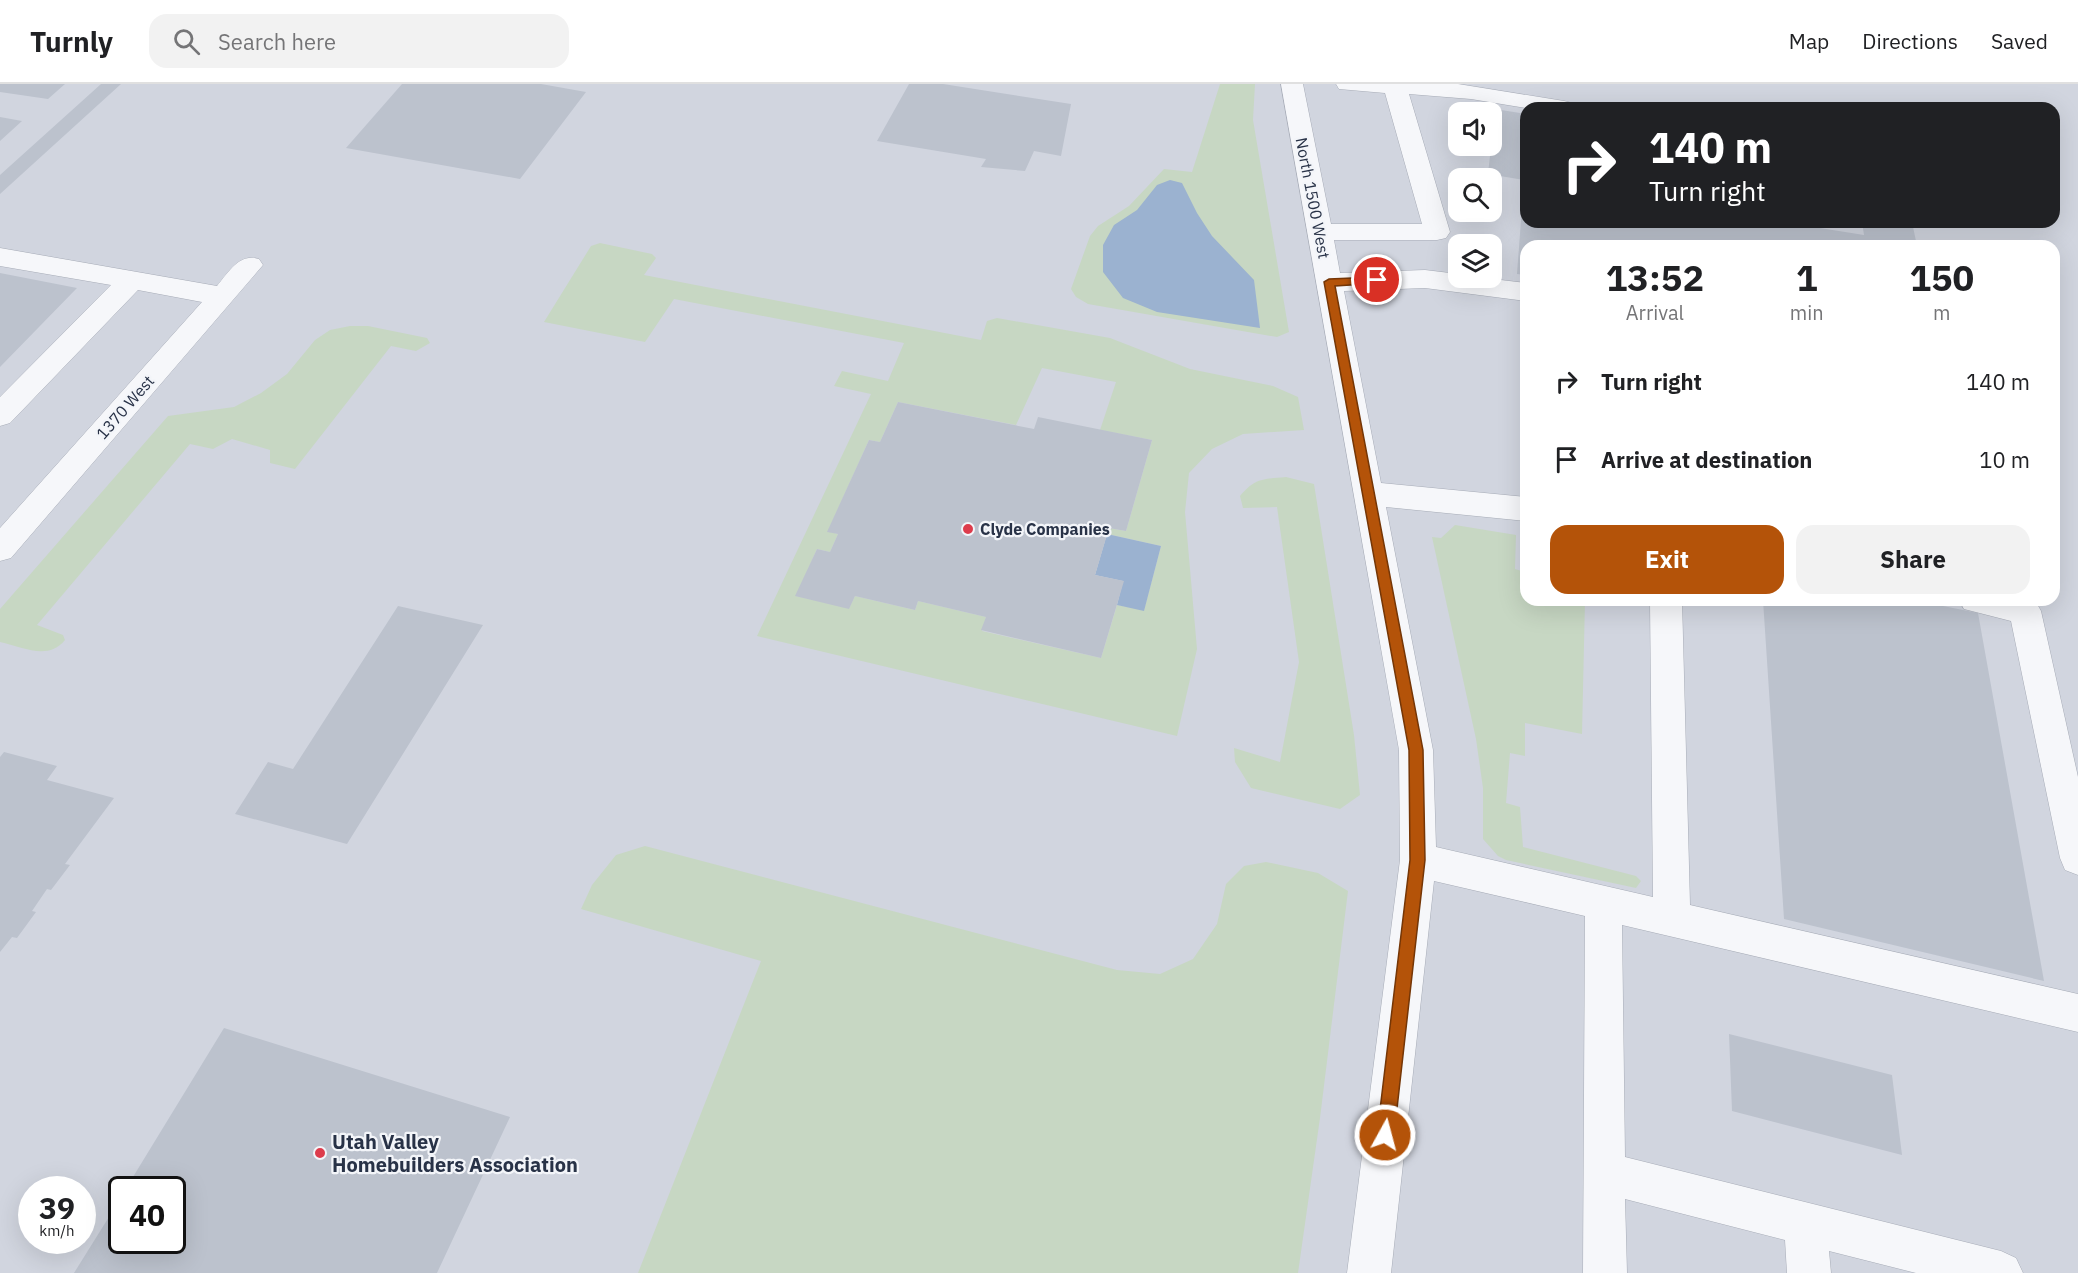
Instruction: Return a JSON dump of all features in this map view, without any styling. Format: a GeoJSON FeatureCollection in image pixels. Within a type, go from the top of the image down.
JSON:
{"type":"FeatureCollection","features":[{"type":"Feature","properties":{"kind":"street","name":"North 1500 West"},"geometry":{"type":"LineString","coordinates":[[1292,84],[1416,750],[1418,860],[1369,1273]]}},
{"type":"Feature","properties":{"kind":"street"},"geometry":{"type":"LineString","coordinates":[[1347,84],[1471,92],[1529,102]]}},
{"type":"Feature","properties":{"kind":"street"},"geometry":{"type":"LineString","coordinates":[[1320,232],[1437,232],[1395,86]]}},
{"type":"Feature","properties":{"kind":"street"},"geometry":{"type":"LineString","coordinates":[[0,257],[222,296]]}},
{"type":"Feature","properties":{"kind":"street","name":"1370 West"},"geometry":{"type":"LineString","coordinates":[[0,549],[250,266]]}},
{"type":"Feature","properties":{"kind":"street"},"geometry":{"type":"LineString","coordinates":[[1329,282],[1425,279],[1520,291]]}},
{"type":"Feature","properties":{"kind":"street"},"geometry":{"type":"LineString","coordinates":[[0,415],[132,280]]}},
{"type":"Feature","properties":{"kind":"street"},"geometry":{"type":"LineString","coordinates":[[1369,494],[1520,508]]}},
{"type":"Feature","properties":{"kind":"street"},"geometry":{"type":"LineString","coordinates":[[1666,606],[1672,920]]}},
{"type":"Feature","properties":{"kind":"street"},"geometry":{"type":"LineString","coordinates":[[2002,606],[2025,611],[2078,858]]}},
{"type":"Feature","properties":{"kind":"street"},"geometry":{"type":"LineString","coordinates":[[1418,860],[2078,1013]]}},
{"type":"Feature","properties":{"kind":"street"},"geometry":{"type":"LineString","coordinates":[[1603,904],[1605,1273]]}},
{"type":"Feature","properties":{"kind":"street"},"geometry":{"type":"LineString","coordinates":[[1605,1173],[2001,1273]]}},
{"type":"Feature","properties":{"kind":"street"},"geometry":{"type":"LineString","coordinates":[[1805,1224],[1809,1273]]}},
{"type":"Feature","properties":{"kind":"shaded area"},"geometry":{"type":"Polygon","coordinates":[[[0,84],[2078,84],[2078,1273],[0,1273],[0,84]]]}},
{"type":"Feature","properties":{"kind":"green space"},"geometry":{"type":"Polygon","coordinates":[[[1220,84],[1255,84],[1253,120],[1289,332],[1277,337],[1088,304],[1076,297],[1071,289],[1090,236],[1098,226],[1129,206],[1164,169],[1192,172],[1220,84]]]}},
{"type":"Feature","properties":{"kind":"green space"},"geometry":{"type":"Polygon","coordinates":[[[600,243],[652,254],[656,258],[644,275],[981,340],[987,321],[997,318],[1110,338],[1190,369],[1273,386],[1298,397],[1304,430],[1243,434],[1212,449],[1189,473],[1185,512],[1197,649],[1177,736],[757,636],[871,394],[834,386],[842,371],[888,381],[904,343],[674,299],[645,342],[544,322],[591,246],[600,243]],[[1042,368],[1016,425],[898,402],[880,442],[869,440],[828,531],[838,534],[830,552],[817,549],[796,596],[849,608],[855,596],[915,610],[918,601],[986,617],[982,631],[1101,658],[1117,605],[1144,610],[1161,546],[1107,534],[1109,528],[1126,531],[1152,440],[1100,430],[1116,382],[1042,368]]]}},
{"type":"Feature","properties":{"kind":"green space"},"geometry":{"type":"Polygon","coordinates":[[[350,326],[368,326],[427,338],[430,343],[416,351],[391,346],[295,469],[270,463],[270,450],[232,439],[213,449],[190,444],[37,625],[63,635],[65,640],[51,650],[43,651],[0,642],[0,609],[168,416],[234,407],[261,393],[287,374],[315,340],[330,330],[350,326]]]}},
{"type":"Feature","properties":{"kind":"green space"},"geometry":{"type":"Polygon","coordinates":[[[1286,477],[1314,484],[1354,735],[1360,795],[1340,809],[1251,788],[1235,762],[1234,748],[1280,762],[1299,662],[1277,507],[1243,508],[1240,496],[1255,483],[1271,478],[1286,477]]]}},
{"type":"Feature","properties":{"kind":"green space"},"geometry":{"type":"Polygon","coordinates":[[[1455,525],[1516,535],[1515,569],[1520,570],[1520,606],[1585,606],[1582,734],[1525,723],[1525,756],[1510,753],[1506,803],[1520,807],[1523,847],[1636,876],[1641,881],[1636,888],[1506,860],[1498,856],[1483,839],[1483,788],[1476,739],[1432,537],[1441,538],[1455,525]]]}},
{"type":"Feature","properties":{"kind":"green space"},"geometry":{"type":"Polygon","coordinates":[[[645,846],[1117,970],[1160,974],[1193,959],[1217,924],[1226,884],[1244,866],[1266,862],[1318,873],[1348,891],[1298,1273],[638,1273],[761,961],[581,909],[592,885],[616,855],[645,846]]]}},
{"type":"Feature","properties":{"kind":"water"},"geometry":{"type":"Polygon","coordinates":[[[1170,180],[1182,183],[1212,236],[1254,280],[1260,328],[1157,312],[1123,298],[1103,272],[1103,245],[1114,225],[1137,210],[1157,185],[1170,180]]]}},
{"type":"Feature","properties":{"kind":"water"},"geometry":{"type":"Polygon","coordinates":[[[1107,534],[1161,546],[1144,611],[1117,605],[1123,581],[1095,575],[1107,534]]]}},
{"type":"Feature","properties":{"kind":"building"},"geometry":{"type":"Polygon","coordinates":[[[0,84],[65,84],[48,99],[0,92],[0,84]]]}},
{"type":"Feature","properties":{"kind":"building"},"geometry":{"type":"Polygon","coordinates":[[[101,84],[121,84],[0,194],[0,175],[101,84]]]}},
{"type":"Feature","properties":{"kind":"building"},"geometry":{"type":"Polygon","coordinates":[[[402,84],[541,84],[586,92],[520,179],[346,148],[402,84]]]}},
{"type":"Feature","properties":{"kind":"building"},"geometry":{"type":"Polygon","coordinates":[[[909,84],[943,84],[1071,104],[1061,156],[1034,151],[1025,171],[981,167],[986,159],[877,141],[909,84]]]}},
{"type":"Feature","properties":{"kind":"building"},"geometry":{"type":"Polygon","coordinates":[[[1502,110],[1520,113],[1520,179],[1502,176],[1502,168],[1489,168],[1490,156],[1502,156],[1502,110]]]}},
{"type":"Feature","properties":{"kind":"building"},"geometry":{"type":"Polygon","coordinates":[[[0,117],[22,121],[0,141],[0,117]]]}},
{"type":"Feature","properties":{"kind":"building"},"geometry":{"type":"Polygon","coordinates":[[[1520,228],[1820,228],[1864,235],[1863,228],[1913,228],[1916,240],[1520,240],[1520,274],[1517,274],[1520,228]]]}},
{"type":"Feature","properties":{"kind":"building"},"geometry":{"type":"Polygon","coordinates":[[[0,273],[77,288],[0,367],[0,273]]]}},
{"type":"Feature","properties":{"kind":"building","name":"Clyde Companies"},"geometry":{"type":"Polygon","coordinates":[[[898,402],[1034,429],[1038,417],[1152,440],[1126,531],[1109,528],[1095,575],[1124,581],[1101,658],[981,630],[986,617],[918,601],[915,610],[855,596],[849,609],[795,596],[817,549],[830,552],[838,534],[827,532],[869,440],[880,442],[898,402]]]}},
{"type":"Feature","properties":{"kind":"building"},"geometry":{"type":"Polygon","coordinates":[[[398,606],[483,625],[347,844],[235,814],[268,762],[293,769],[398,606]]]}},
{"type":"Feature","properties":{"kind":"building"},"geometry":{"type":"Polygon","coordinates":[[[1763,606],[1943,606],[1978,613],[2044,981],[1784,919],[1763,606]]]}},
{"type":"Feature","properties":{"kind":"building"},"geometry":{"type":"Polygon","coordinates":[[[4,752],[57,766],[47,780],[114,798],[65,864],[70,865],[51,890],[47,889],[32,911],[36,912],[17,938],[12,937],[0,952],[0,757],[4,752]]]}},
{"type":"Feature","properties":{"kind":"building","name":"Utah Valley Homebuilders Association"},"geometry":{"type":"Polygon","coordinates":[[[224,1028],[510,1117],[437,1273],[74,1273],[86,1254],[96,1254],[96,1238],[108,1218],[108,1254],[186,1254],[186,1176],[134,1176],[224,1028]]]}},
{"type":"Feature","properties":{"kind":"building"},"geometry":{"type":"Polygon","coordinates":[[[1729,1034],[1892,1075],[1902,1155],[1732,1111],[1729,1034]]]}},
{"type":"Feature","properties":{"kind":"place","name":"Clyde Companies"},"geometry":{"type":"Point","coordinates":[968,529]}},
{"type":"Feature","properties":{"kind":"place","name":"Utah Valley Homebuilders Association"},"geometry":{"type":"Point","coordinates":[320,1153]}},
{"type":"Feature","properties":{"kind":"route"},"geometry":{"type":"LineString","coordinates":[[1377,280],[1329,282],[1416,750],[1418,860],[1385,1135]]}}]}
